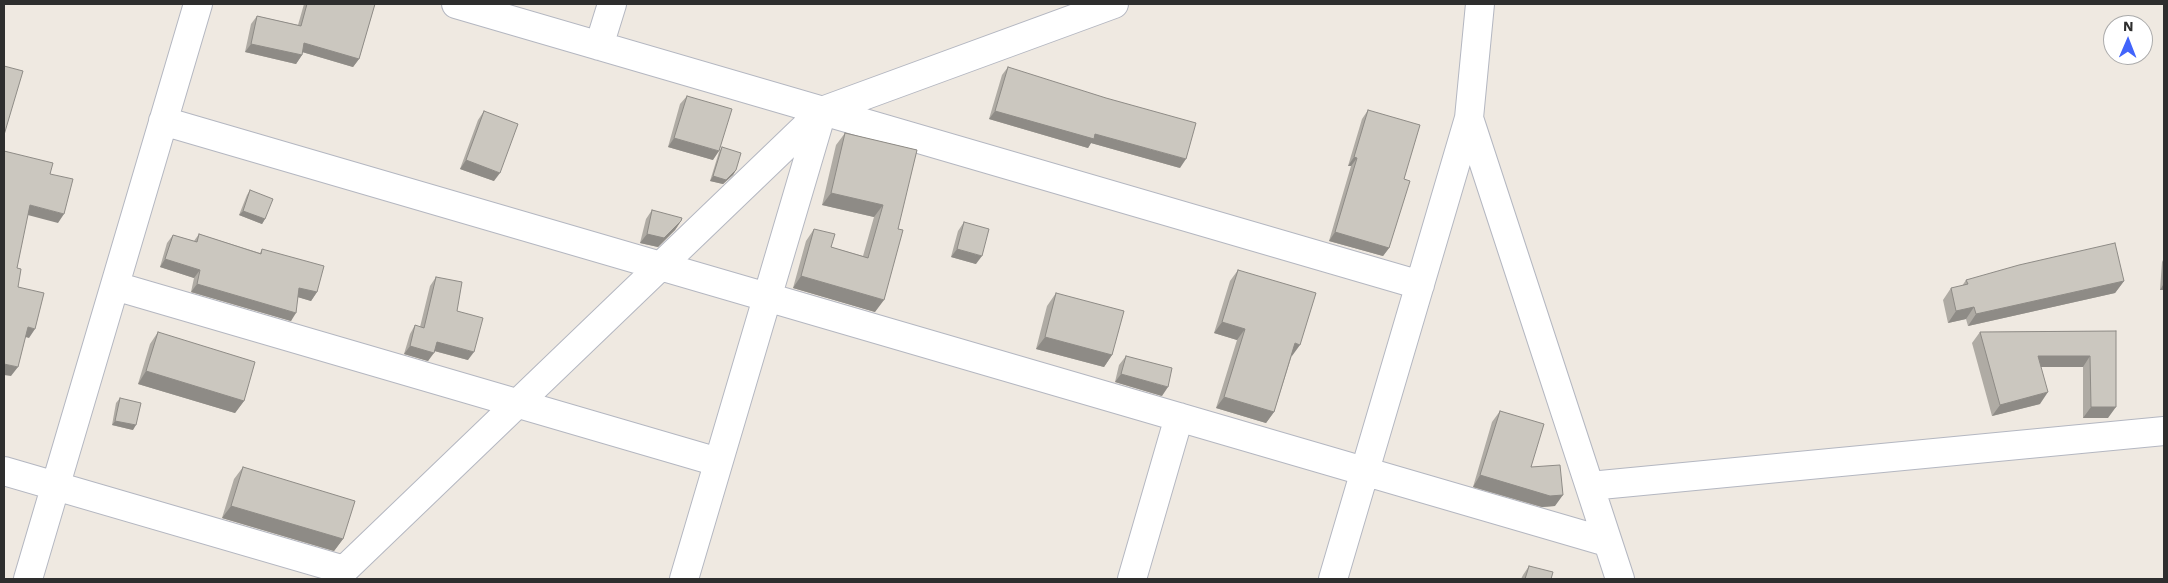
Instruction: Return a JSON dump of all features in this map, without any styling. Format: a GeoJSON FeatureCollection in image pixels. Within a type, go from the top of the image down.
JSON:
{"type":"FeatureCollection","features":[{"type":"Feature","properties":{"kind":"street"},"geometry":{"type":"LineString","coordinates":[[28,579],[198,4]]}},
{"type":"Feature","properties":{"kind":"street"},"geometry":{"type":"LineString","coordinates":[[456,4],[1420,285]]}},
{"type":"Feature","properties":{"kind":"street"},"geometry":{"type":"LineString","coordinates":[[599,46],[612,4]]}},
{"type":"Feature","properties":{"kind":"street"},"geometry":{"type":"LineString","coordinates":[[4,471],[344,570],[822,111],[1114,4]]}},
{"type":"Feature","properties":{"kind":"street"},"geometry":{"type":"LineString","coordinates":[[1333,579],[1469,118],[1480,4]]}},
{"type":"Feature","properties":{"kind":"street"},"geometry":{"type":"LineString","coordinates":[[684,579],[822,111]]}},
{"type":"Feature","properties":{"kind":"street"},"geometry":{"type":"LineString","coordinates":[[1469,118],[1620,579]]}},
{"type":"Feature","properties":{"kind":"street"},"geometry":{"type":"LineString","coordinates":[[164,121],[1607,542]]}},
{"type":"Feature","properties":{"kind":"street"},"geometry":{"type":"LineString","coordinates":[[115,286],[718,462]]}},
{"type":"Feature","properties":{"kind":"street"},"geometry":{"type":"LineString","coordinates":[[1132,579],[1179,417]]}},
{"type":"Feature","properties":{"kind":"street"},"geometry":{"type":"LineString","coordinates":[[1590,486],[2164,431]]}},
{"type":"Feature","properties":{"kind":"building"},"geometry":{"type":"Polygon","coordinates":[[[307,4],[375,4],[359,59],[304,43],[302,55],[251,44],[257,16],[301,26],[307,4]]]}},
{"type":"Feature","properties":{"kind":"building"},"geometry":{"type":"Polygon","coordinates":[[[4,66],[23,71],[4,135],[4,66]]]}},
{"type":"Feature","properties":{"kind":"building"},"geometry":{"type":"Polygon","coordinates":[[[1008,67],[1106,98],[1196,123],[1186,159],[1095,134],[1094,139],[995,111],[1008,67]]]}},
{"type":"Feature","properties":{"kind":"building"},"geometry":{"type":"Polygon","coordinates":[[[687,96],[732,109],[719,151],[674,138],[687,96]]]}},
{"type":"Feature","properties":{"kind":"building"},"geometry":{"type":"Polygon","coordinates":[[[1368,110],[1420,125],[1404,179],[1410,181],[1389,248],[1335,232],[1357,158],[1354,157],[1368,110]]]}},
{"type":"Feature","properties":{"kind":"building"},"geometry":{"type":"Polygon","coordinates":[[[484,111],[518,124],[500,173],[466,160],[484,111]]]}},
{"type":"Feature","properties":{"kind":"building"},"geometry":{"type":"Polygon","coordinates":[[[845,133],[917,150],[898,229],[903,230],[884,300],[801,276],[814,229],[835,234],[831,247],[868,258],[883,205],[831,193],[845,133]]]}},
{"type":"Feature","properties":{"kind":"building"},"geometry":{"type":"Polygon","coordinates":[[[722,147],[741,153],[736,170],[726,180],[713,176],[722,147]]]}},
{"type":"Feature","properties":{"kind":"building"},"geometry":{"type":"Polygon","coordinates":[[[4,151],[53,163],[50,174],[73,179],[64,214],[30,205],[17,268],[21,269],[18,287],[44,293],[35,329],[28,327],[18,367],[4,364],[4,151]]]}},
{"type":"Feature","properties":{"kind":"building"},"geometry":{"type":"Polygon","coordinates":[[[250,190],[273,199],[265,219],[243,211],[250,190]]]}},
{"type":"Feature","properties":{"kind":"building"},"geometry":{"type":"Polygon","coordinates":[[[652,210],[682,218],[664,238],[647,234],[652,210]]]}},
{"type":"Feature","properties":{"kind":"building"},"geometry":{"type":"Polygon","coordinates":[[[964,222],[989,229],[982,256],[957,249],[964,222]]]}},
{"type":"Feature","properties":{"kind":"building"},"geometry":{"type":"Polygon","coordinates":[[[199,234],[261,254],[262,249],[324,266],[317,292],[299,288],[296,313],[197,284],[200,270],[165,259],[173,235],[197,242],[199,234]]]}},
{"type":"Feature","properties":{"kind":"building"},"geometry":{"type":"Polygon","coordinates":[[[2115,243],[2124,281],[1976,314],[1974,307],[1956,311],[1951,288],[1968,284],[1966,280],[2019,265],[2115,243]]]}},
{"type":"Feature","properties":{"kind":"building"},"geometry":{"type":"Polygon","coordinates":[[[1238,270],[1316,293],[1300,345],[1295,343],[1274,412],[1224,397],[1245,329],[1222,322],[1238,270]]]}},
{"type":"Feature","properties":{"kind":"building"},"geometry":{"type":"Polygon","coordinates":[[[436,277],[462,282],[457,311],[483,318],[474,352],[437,342],[434,353],[410,346],[415,325],[424,328],[436,277]]]}},
{"type":"Feature","properties":{"kind":"building"},"geometry":{"type":"Polygon","coordinates":[[[1056,293],[1124,311],[1112,355],[1045,337],[1056,293]]]}},
{"type":"Feature","properties":{"kind":"building"},"geometry":{"type":"Polygon","coordinates":[[[2116,331],[2116,407],[2091,407],[2090,356],[2038,356],[2048,392],[2000,405],[1980,332],[2116,331]]]}},
{"type":"Feature","properties":{"kind":"building"},"geometry":{"type":"Polygon","coordinates":[[[158,332],[255,362],[244,401],[146,371],[158,332]]]}},
{"type":"Feature","properties":{"kind":"building"},"geometry":{"type":"Polygon","coordinates":[[[1126,356],[1172,368],[1168,387],[1121,374],[1126,356]]]}},
{"type":"Feature","properties":{"kind":"building"},"geometry":{"type":"Polygon","coordinates":[[[120,398],[141,403],[136,425],[115,421],[120,398]]]}},
{"type":"Feature","properties":{"kind":"building"},"geometry":{"type":"Polygon","coordinates":[[[1500,411],[1544,424],[1531,467],[1560,465],[1563,495],[1550,496],[1480,475],[1500,411]]]}},
{"type":"Feature","properties":{"kind":"building"},"geometry":{"type":"Polygon","coordinates":[[[243,467],[355,501],[343,539],[231,506],[243,467]]]}},
{"type":"Feature","properties":{"kind":"building"},"geometry":{"type":"Polygon","coordinates":[[[1529,566],[1553,572],[1551,579],[1525,579],[1529,566]]]}}]}
